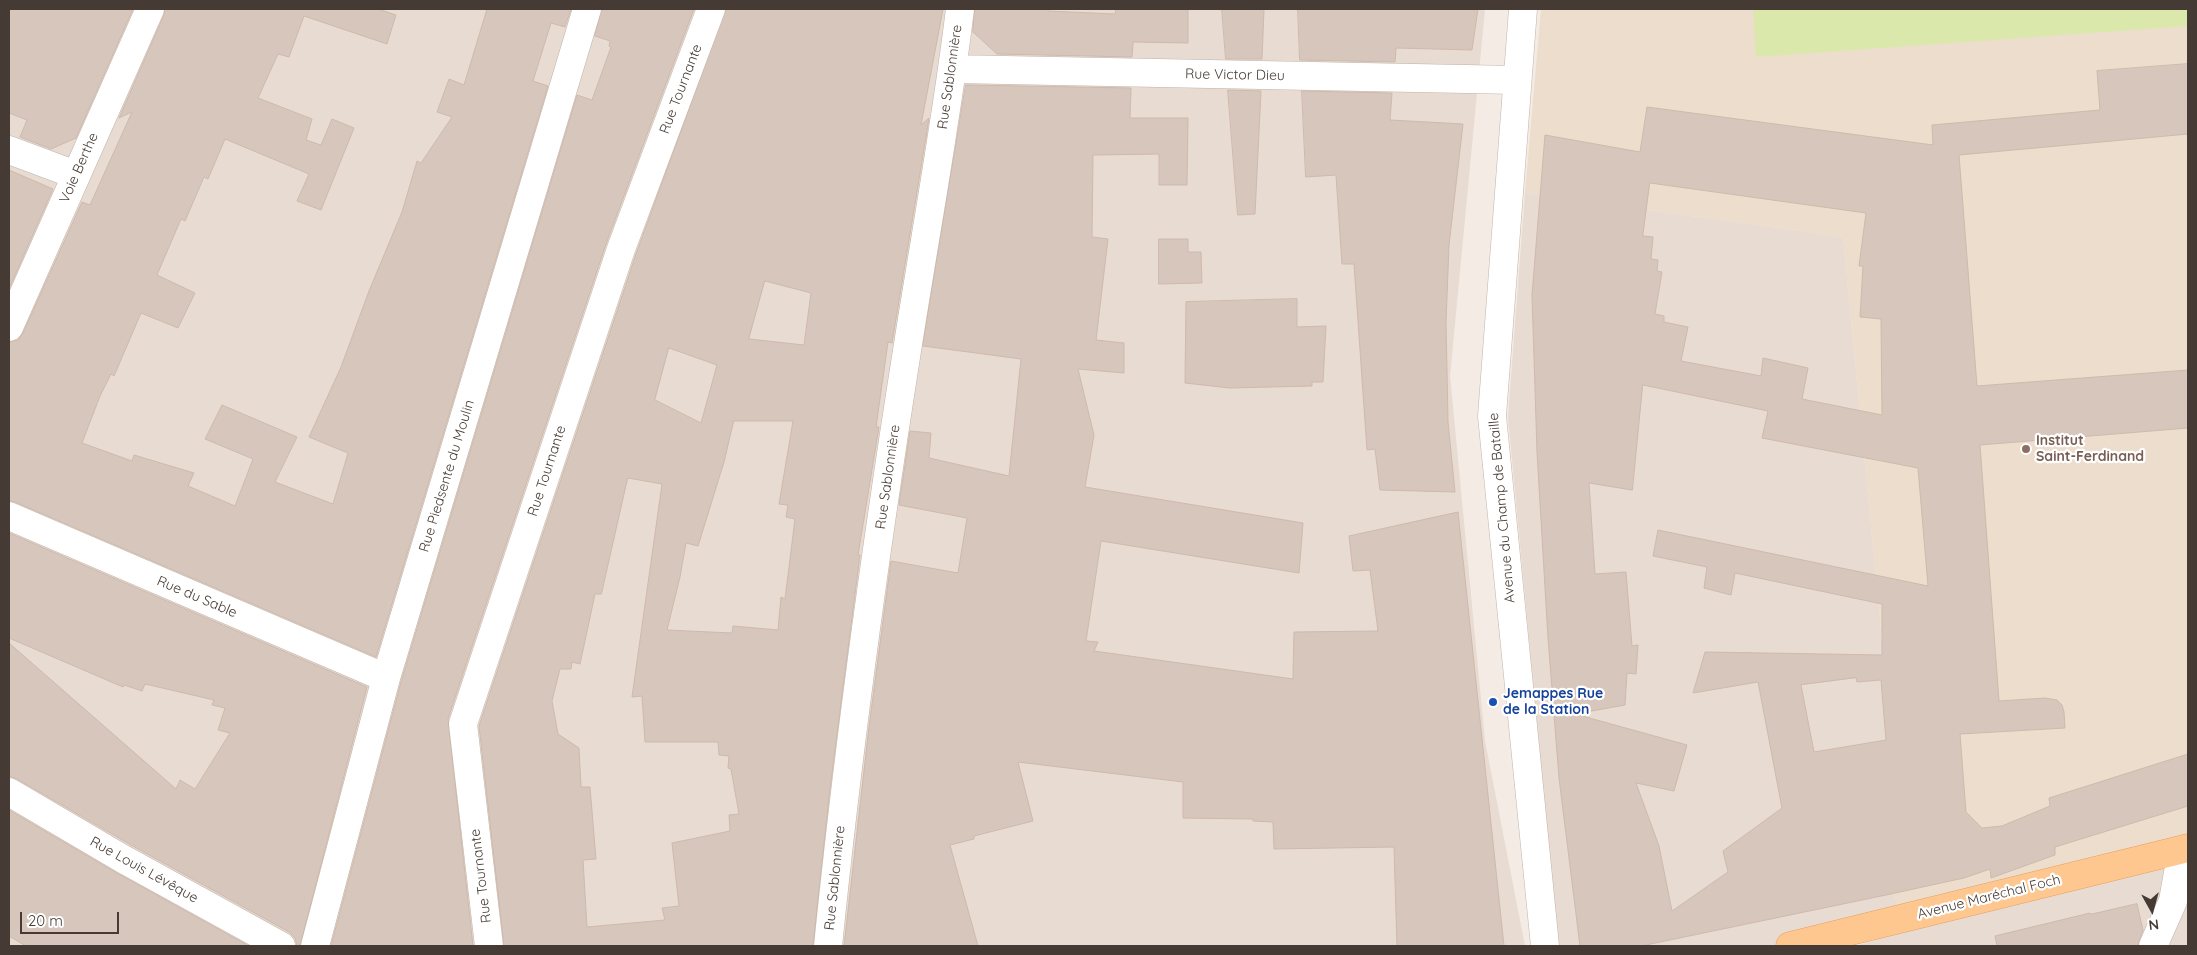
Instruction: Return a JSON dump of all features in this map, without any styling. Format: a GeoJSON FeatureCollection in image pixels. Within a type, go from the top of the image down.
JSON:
{"type":"FeatureCollection","features":[{"type":"Feature","properties":{"kind":"main road","name":"Avenue Maréchal Foch"},"geometry":{"type":"LineString","coordinates":[[1790,946],[2185,849]]}},
{"type":"Feature","properties":{"kind":"street","name":"Voie Berthe"},"geometry":{"type":"LineString","coordinates":[[9,327],[150,9]]}},
{"type":"Feature","properties":{"kind":"street","name":"Rue Piedsente du Moulin"},"geometry":{"type":"LineString","coordinates":[[315,946],[386,678],[587,9]]}},
{"type":"Feature","properties":{"kind":"street","name":"Rue Tournante"},"geometry":{"type":"LineString","coordinates":[[489,946],[463,724],[621,249],[710,9]]}},
{"type":"Feature","properties":{"kind":"street","name":"Rue Sablonnière"},"geometry":{"type":"LineString","coordinates":[[828,946],[844,786],[904,368],[953,69],[960,9]]}},
{"type":"Feature","properties":{"kind":"street","name":"Avenue du Champ de Bataille"},"geometry":{"type":"LineString","coordinates":[[1523,9],[1492,416],[1546,946]]}},
{"type":"Feature","properties":{"kind":"street","name":"Rue Victor Dieu"},"geometry":{"type":"LineString","coordinates":[[953,69],[1518,80]]}},
{"type":"Feature","properties":{"kind":"street"},"geometry":{"type":"LineString","coordinates":[[9,150],[76,175]]}},
{"type":"Feature","properties":{"kind":"street","name":"Rue du Sable"},"geometry":{"type":"LineString","coordinates":[[9,516],[386,678]]}},
{"type":"Feature","properties":{"kind":"street","name":"Rue Louis Lévêque"},"geometry":{"type":"LineString","coordinates":[[9,792],[124,859],[281,946]]}},
{"type":"Feature","properties":{"kind":"street"},"geometry":{"type":"LineString","coordinates":[[2153,946],[2173,901],[2185,849]]}},
{"type":"Feature","properties":{"kind":"shaded area"},"geometry":{"type":"Polygon","coordinates":[[[9,9],[1485,9],[1450,376],[1485,741],[1525,946],[9,946],[9,9]]]}},
{"type":"Feature","properties":{"kind":"shaded area","name":"Institut Saint-Ferdinand"},"geometry":{"type":"Polygon","coordinates":[[[1541,9],[2188,9],[2188,848],[1899,919],[1890,863],[1884,661],[1843,237],[1525,193],[1541,9]]]}},
{"type":"Feature","properties":{"kind":"shaded area"},"geometry":{"type":"Polygon","coordinates":[[[1525,193],[1843,237],[1884,661],[1890,863],[1899,919],[1773,946],[1558,946],[1508,417],[1525,193]]]}},
{"type":"Feature","properties":{"kind":"shaded area"},"geometry":{"type":"Polygon","coordinates":[[[2188,848],[2188,946],[1855,946],[2182,850],[2188,848]]]}},
{"type":"Feature","properties":{"kind":"green space"},"geometry":{"type":"Polygon","coordinates":[[[1753,9],[2188,9],[2188,26],[1756,57],[1753,9]]]}},
{"type":"Feature","properties":{"kind":"building"},"geometry":{"type":"Polygon","coordinates":[[[9,9],[133,9],[76,138],[51,149],[20,137],[27,120],[9,113],[9,9]]]}},
{"type":"Feature","properties":{"kind":"building"},"geometry":{"type":"Polygon","coordinates":[[[165,9],[378,9],[396,15],[387,44],[304,16],[289,57],[278,54],[258,98],[312,119],[306,140],[321,145],[332,119],[354,128],[321,210],[297,201],[309,174],[225,139],[208,179],[204,177],[185,221],[181,219],[157,275],[195,293],[178,328],[141,313],[114,376],[111,374],[100,396],[82,443],[132,461],[134,455],[194,473],[188,486],[235,506],[253,459],[205,439],[222,405],[297,437],[275,482],[333,504],[348,453],[309,437],[341,367],[369,291],[402,212],[417,161],[421,163],[452,117],[437,112],[449,79],[464,85],[487,9],[571,9],[565,27],[551,23],[533,81],[548,86],[376,657],[9,501],[9,342],[18,340],[23,333],[82,202],[90,205],[132,112],[119,118],[165,9]]]}},
{"type":"Feature","properties":{"kind":"building"},"geometry":{"type":"Polygon","coordinates":[[[602,9],[694,9],[606,244],[448,719],[473,946],[331,946],[401,682],[577,95],[592,100],[611,47],[609,46],[610,41],[595,36],[602,9]]]}},
{"type":"Feature","properties":{"kind":"building"},"geometry":{"type":"Polygon","coordinates":[[[726,9],[943,9],[921,125],[929,118],[892,343],[888,342],[876,427],[879,427],[858,555],[860,555],[829,797],[813,946],[504,946],[479,726],[636,254],[726,9]],[[765,281],[749,339],[804,345],[811,293],[765,281]],[[669,348],[655,400],[701,423],[717,365],[669,348]],[[734,421],[724,462],[698,546],[686,543],[667,630],[732,633],[733,626],[778,630],[781,597],[785,599],[795,519],[786,517],[788,505],[779,504],[793,421],[734,421]],[[628,478],[601,594],[595,594],[580,664],[572,662],[571,669],[560,669],[552,701],[558,734],[579,748],[581,787],[590,787],[596,859],[583,860],[587,927],[665,920],[662,908],[679,906],[672,843],[730,831],[729,815],[739,814],[731,769],[728,768],[729,756],[719,755],[718,742],[645,742],[642,696],[632,697],[662,484],[628,478]]]}},
{"type":"Feature","properties":{"kind":"building"},"geometry":{"type":"Polygon","coordinates":[[[975,9],[1049,9],[1048,11],[1115,14],[1116,9],[1188,9],[1188,43],[1133,42],[1132,57],[997,54],[973,32],[975,9]]]}},
{"type":"Feature","properties":{"kind":"building"},"geometry":{"type":"Polygon","coordinates":[[[1222,9],[1264,9],[1262,59],[1226,59],[1222,9]]]}},
{"type":"Feature","properties":{"kind":"building"},"geometry":{"type":"Polygon","coordinates":[[[1298,9],[1478,9],[1472,50],[1396,48],[1395,62],[1300,60],[1298,9]]]}},
{"type":"Feature","properties":{"kind":"building"},"geometry":{"type":"Polygon","coordinates":[[[2188,64],[2188,134],[1959,155],[1977,386],[2188,370],[2188,428],[1980,445],[1999,701],[2045,698],[2057,700],[2062,705],[2064,712],[2065,728],[1960,734],[1966,812],[1982,828],[2002,826],[2050,806],[2049,798],[2188,754],[2188,806],[2055,847],[2055,855],[1991,878],[1990,869],[1964,878],[1641,946],[1580,946],[1559,778],[1548,638],[1537,452],[1532,295],[1545,135],[1640,152],[1647,107],[1933,145],[1932,125],[2100,110],[2097,71],[2188,64]],[[1650,183],[1643,236],[1653,237],[1651,259],[1658,260],[1657,271],[1662,272],[1655,314],[1664,316],[1664,322],[1688,327],[1681,361],[1761,376],[1763,358],[1808,368],[1802,399],[1882,415],[1881,319],[1860,317],[1863,266],[1859,266],[1866,213],[1650,183]],[[1643,385],[1632,490],[1589,483],[1595,574],[1626,572],[1632,646],[1638,645],[1636,674],[1627,673],[1625,705],[1575,714],[1687,745],[1674,791],[1636,783],[1659,846],[1672,911],[1728,872],[1723,851],[1782,808],[1758,682],[1693,693],[1705,652],[1882,655],[1882,604],[1735,573],[1731,595],[1704,588],[1707,567],[1653,556],[1658,530],[1928,586],[1918,468],[1762,438],[1768,411],[1643,385]],[[1856,678],[1801,685],[1814,752],[1886,740],[1881,680],[1857,682],[1856,678]]]}},
{"type":"Feature","properties":{"kind":"building"},"geometry":{"type":"Polygon","coordinates":[[[966,85],[1131,88],[1130,118],[1188,118],[1187,185],[1159,185],[1159,154],[1093,155],[1092,237],[1108,239],[1096,340],[1124,343],[1124,373],[1078,369],[1094,435],[1085,487],[1303,523],[1299,573],[1101,541],[1086,641],[1098,642],[1094,651],[1293,679],[1294,632],[1378,631],[1370,570],[1353,571],[1349,536],[1458,512],[1504,946],[1397,946],[1394,847],[1274,849],[1273,822],[1253,821],[1253,819],[1183,818],[1183,782],[1018,762],[1033,821],[974,836],[974,839],[950,845],[978,946],[844,946],[869,727],[891,561],[958,573],[967,518],[899,505],[910,431],[931,433],[929,458],[1009,476],[1021,359],[923,346],[966,85]]]}},
{"type":"Feature","properties":{"kind":"building"},"geometry":{"type":"Polygon","coordinates":[[[1228,90],[1261,91],[1255,214],[1238,215],[1228,90]]]}},
{"type":"Feature","properties":{"kind":"building"},"geometry":{"type":"Polygon","coordinates":[[[1302,91],[1392,93],[1390,120],[1463,124],[1449,245],[1446,322],[1448,422],[1455,492],[1380,490],[1375,449],[1367,450],[1354,264],[1342,264],[1336,175],[1306,177],[1302,91]]]}},
{"type":"Feature","properties":{"kind":"building"},"geometry":{"type":"Polygon","coordinates":[[[9,170],[53,189],[9,289],[9,170]]]}},
{"type":"Feature","properties":{"kind":"building"},"geometry":{"type":"Polygon","coordinates":[[[1159,239],[1188,239],[1188,252],[1201,252],[1202,283],[1159,284],[1159,239]]]}},
{"type":"Feature","properties":{"kind":"building"},"geometry":{"type":"Polygon","coordinates":[[[1297,299],[1297,327],[1326,326],[1323,382],[1312,382],[1312,386],[1230,388],[1185,383],[1186,302],[1297,299]]]}},
{"type":"Feature","properties":{"kind":"building"},"geometry":{"type":"Polygon","coordinates":[[[9,533],[367,687],[300,946],[297,946],[295,938],[289,932],[9,776],[9,643],[176,789],[180,780],[195,789],[230,733],[218,730],[225,708],[212,705],[214,700],[145,684],[142,691],[124,685],[123,687],[9,638],[9,533]]]}},
{"type":"Feature","properties":{"kind":"building"},"geometry":{"type":"Polygon","coordinates":[[[9,810],[115,872],[249,946],[26,946],[9,936],[9,810]]]}},
{"type":"Feature","properties":{"kind":"building"},"geometry":{"type":"Polygon","coordinates":[[[2137,904],[2143,930],[2138,946],[1997,946],[1995,936],[2090,913],[2137,904]]]}},
{"type":"Feature","properties":{"kind":"place","name":"Institut Saint-Ferdinand"},"geometry":{"type":"Point","coordinates":[2026,449]}},
{"type":"Feature","properties":{"kind":"place","name":"Jemappes Rue de la Station"},"geometry":{"type":"Point","coordinates":[1493,702]}}]}
